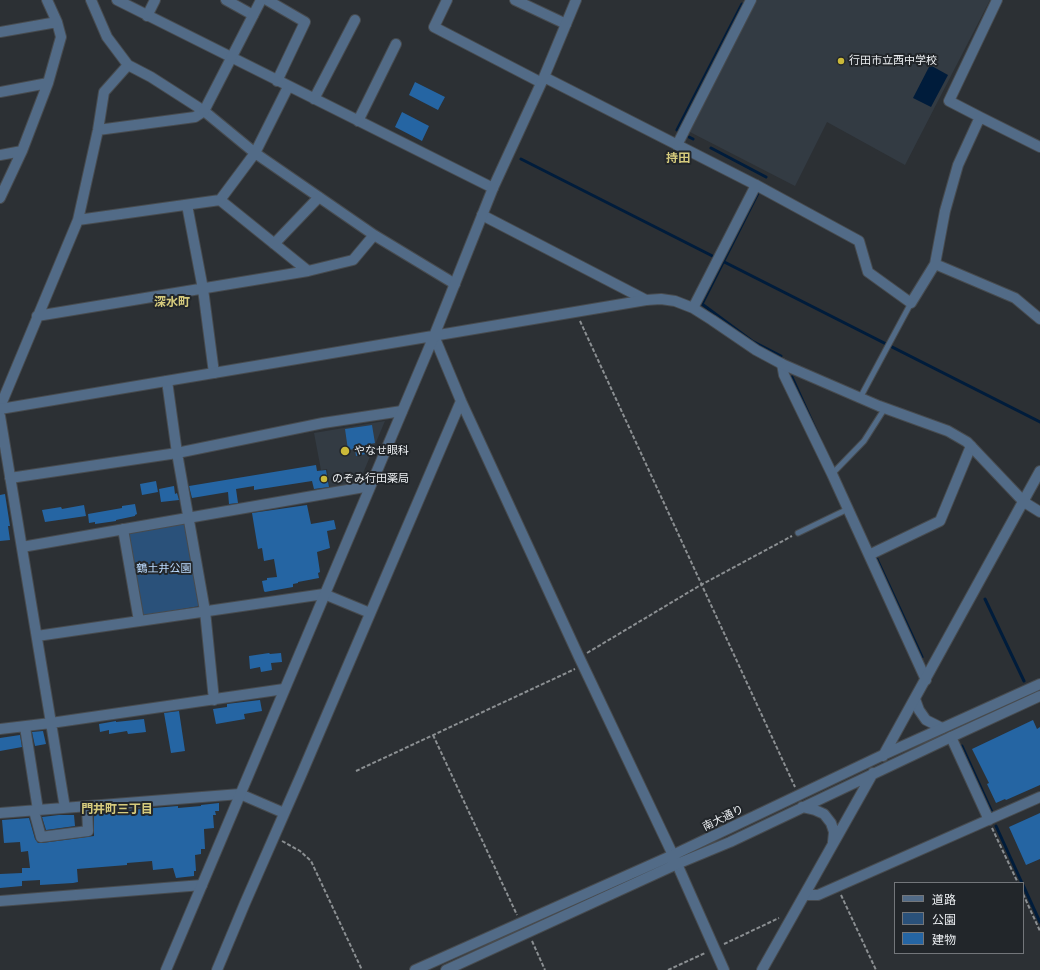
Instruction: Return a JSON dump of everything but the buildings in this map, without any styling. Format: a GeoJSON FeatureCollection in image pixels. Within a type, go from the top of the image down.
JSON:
{"type":"FeatureCollection","features":[{"type":"Feature","properties":{"kind":"street"},"geometry":{"type":"LineString","coordinates":[[0,198],[22,151],[48,83],[61,38],[57,22],[47,0]]}},
{"type":"Feature","properties":{"kind":"street"},"geometry":{"type":"LineString","coordinates":[[91,0],[108,37],[128,65],[151,77],[204,111],[255,153],[374,235],[455,284]]}},
{"type":"Feature","properties":{"kind":"street"},"geometry":{"type":"LineString","coordinates":[[117,0],[358,122],[493,188]]}},
{"type":"Feature","properties":{"kind":"street"},"geometry":{"type":"LineString","coordinates":[[147,16],[155,0]]}},
{"type":"Feature","properties":{"kind":"street"},"geometry":{"type":"LineString","coordinates":[[226,0],[253,15]]}},
{"type":"Feature","properties":{"kind":"street"},"geometry":{"type":"LineString","coordinates":[[98,130],[195,117],[204,111],[261,0]]}},
{"type":"Feature","properties":{"kind":"street"},"geometry":{"type":"LineString","coordinates":[[267,0],[305,22],[277,81]]}},
{"type":"Feature","properties":{"kind":"street"},"geometry":{"type":"LineString","coordinates":[[447,0],[434,27],[677,145],[756,185],[859,241],[868,272],[911,302],[935,264],[945,211],[958,165],[980,117]]}},
{"type":"Feature","properties":{"kind":"street"},"geometry":{"type":"LineString","coordinates":[[515,0],[566,24]]}},
{"type":"Feature","properties":{"kind":"street"},"geometry":{"type":"LineString","coordinates":[[165,970],[434,336],[493,188],[576,0]]}},
{"type":"Feature","properties":{"kind":"street"},"geometry":{"type":"LineString","coordinates":[[677,145],[751,0]]}},
{"type":"Feature","properties":{"kind":"street"},"geometry":{"type":"LineString","coordinates":[[997,0],[949,101],[1040,147]]}},
{"type":"Feature","properties":{"kind":"street"},"geometry":{"type":"LineString","coordinates":[[314,99],[355,20]]}},
{"type":"Feature","properties":{"kind":"street"},"geometry":{"type":"LineString","coordinates":[[0,32],[57,22]]}},
{"type":"Feature","properties":{"kind":"street"},"geometry":{"type":"LineString","coordinates":[[358,122],[396,44]]}},
{"type":"Feature","properties":{"kind":"street"},"geometry":{"type":"LineString","coordinates":[[0,408],[78,220],[98,130],[104,92],[128,65]]}},
{"type":"Feature","properties":{"kind":"street"},"geometry":{"type":"LineString","coordinates":[[0,92],[48,83]]}},
{"type":"Feature","properties":{"kind":"street"},"geometry":{"type":"LineString","coordinates":[[78,220],[220,200],[255,153],[288,86]]}},
{"type":"Feature","properties":{"kind":"street"},"geometry":{"type":"LineString","coordinates":[[0,155],[22,151]]}},
{"type":"Feature","properties":{"kind":"street"},"geometry":{"type":"LineString","coordinates":[[694,308],[756,185]]}},
{"type":"Feature","properties":{"kind":"street"},"geometry":{"type":"LineString","coordinates":[[274,244],[319,197]]}},
{"type":"Feature","properties":{"kind":"street"},"geometry":{"type":"LineString","coordinates":[[220,200],[308,271]]}},
{"type":"Feature","properties":{"kind":"street"},"geometry":{"type":"LineString","coordinates":[[186,205],[203,289],[214,373]]}},
{"type":"Feature","properties":{"kind":"street"},"geometry":{"type":"LineString","coordinates":[[482,215],[646,300]]}},
{"type":"Feature","properties":{"kind":"street"},"geometry":{"type":"LineString","coordinates":[[37,316],[308,271],[353,260],[374,235]]}},
{"type":"Feature","properties":{"kind":"street"},"geometry":{"type":"LineString","coordinates":[[935,264],[1015,298],[1040,319]]}},
{"type":"Feature","properties":{"kind":"street"},"geometry":{"type":"LineString","coordinates":[[0,408],[646,300],[661,299],[675,301],[694,308],[756,350],[782,364],[860,398],[948,431],[967,442],[1024,502],[1040,512]]}},
{"type":"Feature","properties":{"kind":"street"},"geometry":{"type":"LineString","coordinates":[[434,336],[461,401],[675,860],[724,970]]}},
{"type":"Feature","properties":{"kind":"street"},"geometry":{"type":"LineString","coordinates":[[782,364],[784,375],[832,474],[926,680]]}},
{"type":"Feature","properties":{"kind":"street"},"geometry":{"type":"LineString","coordinates":[[167,381],[177,453],[205,612],[214,700]]}},
{"type":"Feature","properties":{"kind":"street"},"geometry":{"type":"LineString","coordinates":[[218,970],[245,903],[461,401]]}},
{"type":"Feature","properties":{"kind":"street"},"geometry":{"type":"LineString","coordinates":[[10,478],[177,453],[323,423],[402,411]]}},
{"type":"Feature","properties":{"kind":"street"},"geometry":{"type":"LineString","coordinates":[[0,416],[65,808]]}},
{"type":"Feature","properties":{"kind":"street"},"geometry":{"type":"LineString","coordinates":[[869,555],[940,521],[971,446]]}},
{"type":"Feature","properties":{"kind":"street"},"geometry":{"type":"LineString","coordinates":[[762,970],[926,680],[1040,471]]}},
{"type":"Feature","properties":{"kind":"street"},"geometry":{"type":"LineString","coordinates":[[22,547],[370,486]]}},
{"type":"Feature","properties":{"kind":"street"},"geometry":{"type":"LineString","coordinates":[[124,529],[139,621]]}},
{"type":"Feature","properties":{"kind":"street"},"geometry":{"type":"LineString","coordinates":[[37,636],[324,594],[370,613]]}},
{"type":"Feature","properties":{"kind":"street","name":"南大通り"},"geometry":{"type":"LineString","coordinates":[[446,970],[529,933],[675,860],[799,795],[883,754],[1040,684]]}},
{"type":"Feature","properties":{"kind":"street"},"geometry":{"type":"LineString","coordinates":[[0,729],[25,727],[284,690]]}},
{"type":"Feature","properties":{"kind":"street","name":"南大通り"},"geometry":{"type":"LineString","coordinates":[[415,970],[521,923],[675,860],[730,842],[1040,696]]}},
{"type":"Feature","properties":{"kind":"street"},"geometry":{"type":"LineString","coordinates":[[915,699],[919,710],[926,720],[942,728]]}},
{"type":"Feature","properties":{"kind":"street"},"geometry":{"type":"LineString","coordinates":[[25,727],[36,811],[41,836],[88,831],[87,806]]}},
{"type":"Feature","properties":{"kind":"street"},"geometry":{"type":"LineString","coordinates":[[951,737],[989,820]]}},
{"type":"Feature","properties":{"kind":"street"},"geometry":{"type":"LineString","coordinates":[[0,813],[240,794],[284,813]]}},
{"type":"Feature","properties":{"kind":"street"},"geometry":{"type":"LineString","coordinates":[[805,895],[818,895],[1040,797]]}},
{"type":"Feature","properties":{"kind":"street"},"geometry":{"type":"LineString","coordinates":[[802,807],[824,814],[831,822],[834,832],[833,844]]}},
{"type":"Feature","properties":{"kind":"street"},"geometry":{"type":"LineString","coordinates":[[0,901],[202,885]]}},
{"type":"Feature","properties":{"kind":"lane"},"geometry":{"type":"LineString","coordinates":[[860,398],[911,302]]}},
{"type":"Feature","properties":{"kind":"lane"},"geometry":{"type":"LineString","coordinates":[[832,474],[864,441],[885,408]]}},
{"type":"Feature","properties":{"kind":"lane"},"geometry":{"type":"LineString","coordinates":[[798,533],[848,509]]}},
{"type":"Feature","properties":{"kind":"path"},"geometry":{"type":"LineString","coordinates":[[576,312],[799,795]]}},
{"type":"Feature","properties":{"kind":"path"},"geometry":{"type":"LineString","coordinates":[[356,771],[433,735],[581,661],[701,585],[798,533]]}},
{"type":"Feature","properties":{"kind":"path"},"geometry":{"type":"LineString","coordinates":[[433,735],[521,923]]}},
{"type":"Feature","properties":{"kind":"path"},"geometry":{"type":"LineString","coordinates":[[989,820],[1018,882]]}},
{"type":"Feature","properties":{"kind":"path"},"geometry":{"type":"LineString","coordinates":[[274,837],[300,851],[311,861],[362,970]]}},
{"type":"Feature","properties":{"kind":"path"},"geometry":{"type":"LineString","coordinates":[[837,886],[876,970]]}},
{"type":"Feature","properties":{"kind":"path"},"geometry":{"type":"LineString","coordinates":[[1024,896],[1040,931]]}},
{"type":"Feature","properties":{"kind":"path"},"geometry":{"type":"LineString","coordinates":[[668,970],[781,917],[791,919]]}},
{"type":"Feature","properties":{"kind":"path"},"geometry":{"type":"LineString","coordinates":[[529,933],[545,970]]}},
{"type":"Feature","properties":{"kind":"shaded area","name":"行田市立西中学校"},"geometry":{"type":"Polygon","coordinates":[[[754,0],[990,0],[905,165],[827,122],[795,186],[688,131],[754,0]]]}},
{"type":"Feature","properties":{"kind":"shaded area"},"geometry":{"type":"Polygon","coordinates":[[[930,65],[948,75],[931,107],[913,98],[930,65]]]}},
{"type":"Feature","properties":{"kind":"shaded area","name":"やなせ眼科"},"geometry":{"type":"Polygon","coordinates":[[[385,421],[358,485],[330,490],[327,469],[321,470],[314,433],[385,421]]]}},
{"type":"Feature","properties":{"kind":"green space","name":"鶴土井公園"},"geometry":{"type":"Polygon","coordinates":[[[186,522],[200,606],[141,616],[127,532],[186,522]]]}},
{"type":"Feature","properties":{"kind":"waterway"},"geometry":{"type":"LineString","coordinates":[[677,130],[742,4]]}},
{"type":"Feature","properties":{"kind":"waterway"},"geometry":{"type":"LineString","coordinates":[[689,137],[693,139]]}},
{"type":"Feature","properties":{"kind":"waterway"},"geometry":{"type":"LineString","coordinates":[[711,148],[766,177]]}},
{"type":"Feature","properties":{"kind":"waterway"},"geometry":{"type":"LineString","coordinates":[[521,159],[1040,422]]}},
{"type":"Feature","properties":{"kind":"waterway"},"geometry":{"type":"LineString","coordinates":[[758,193],[702,304],[752,341],[781,356]]}},
{"type":"Feature","properties":{"kind":"waterway"},"geometry":{"type":"LineString","coordinates":[[792,377],[820,439]]}},
{"type":"Feature","properties":{"kind":"waterway"},"geometry":{"type":"LineString","coordinates":[[875,555],[922,657]]}},
{"type":"Feature","properties":{"kind":"waterway"},"geometry":{"type":"LineString","coordinates":[[985,599],[1024,681]]}},
{"type":"Feature","properties":{"kind":"waterway"},"geometry":{"type":"LineString","coordinates":[[962,746],[992,812]]}},
{"type":"Feature","properties":{"kind":"waterway"},"geometry":{"type":"LineString","coordinates":[[996,826],[1022,882]]}},
{"type":"Feature","properties":{"kind":"waterway"},"geometry":{"type":"LineString","coordinates":[[1024,887],[1040,922]]}},
{"type":"Feature","properties":{"kind":"place","name":"行田市立西中学校"},"geometry":{"type":"Point","coordinates":[841,61]}},
{"type":"Feature","properties":{"kind":"place","name":"やなせ眼科"},"geometry":{"type":"Point","coordinates":[345,451]}},
{"type":"Feature","properties":{"kind":"place","name":"のぞみ行田薬局"},"geometry":{"type":"Point","coordinates":[324,479]}},
{"type":"Feature","properties":{"kind":"district","name":"持田"},"geometry":{"type":"Point","coordinates":[678,158]}},
{"type":"Feature","properties":{"kind":"district","name":"深水町"},"geometry":{"type":"Point","coordinates":[172,302]}},
{"type":"Feature","properties":{"kind":"district","name":"門井町三丁目"},"geometry":{"type":"Point","coordinates":[117,809]}}]}
